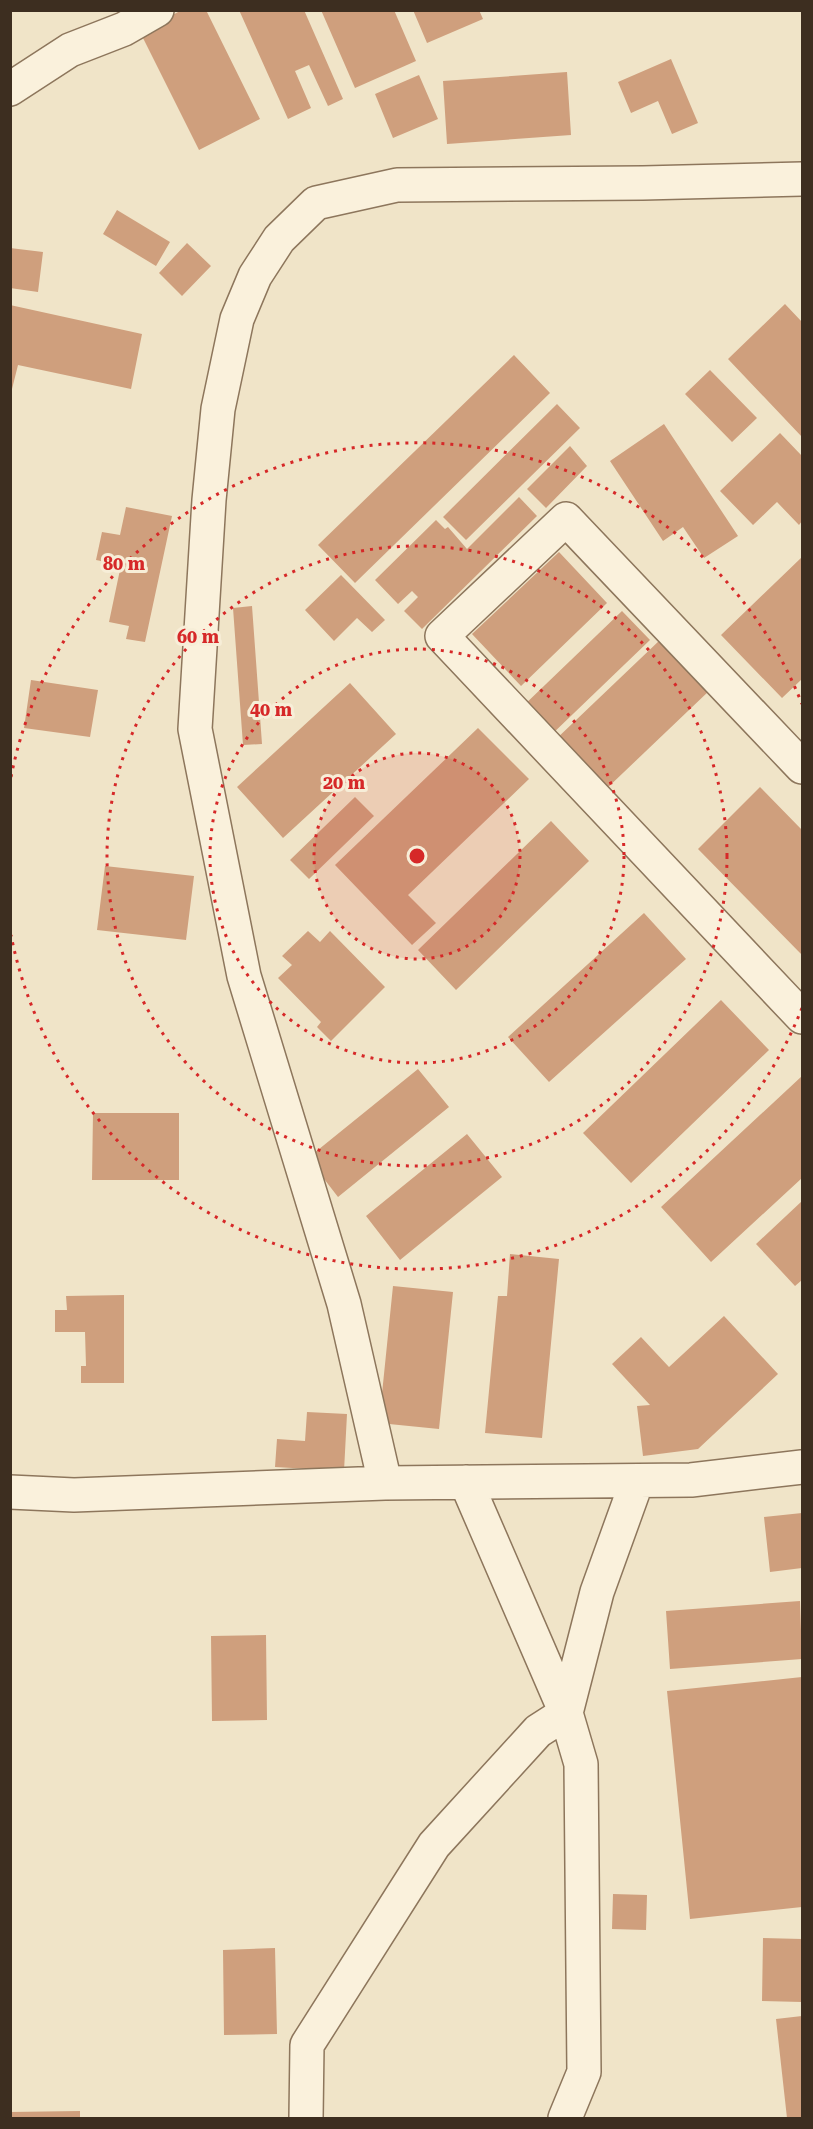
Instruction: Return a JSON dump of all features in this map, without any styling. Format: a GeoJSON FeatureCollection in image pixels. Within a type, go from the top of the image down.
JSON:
{"type":"FeatureCollection","features":[{"type":"Feature","properties":{"kind":"street"},"geometry":{"type":"LineString","coordinates":[[10,89],[117,20],[157,10]]}},
{"type":"Feature","properties":{"kind":"street"},"geometry":{"type":"LineString","coordinates":[[385,1483],[344,1304],[244,976],[195,729],[208,500],[218,409],[237,320],[255,276],[279,239],[316,203],[397,185],[802,179]]}},
{"type":"Feature","properties":{"kind":"street"},"geometry":{"type":"LineString","coordinates":[[802,767],[566,519],[442,636],[802,1017]]}},
{"type":"Feature","properties":{"kind":"street"},"geometry":{"type":"LineString","coordinates":[[10,1492],[74,1495],[385,1483],[691,1480],[802,1467]]}},
{"type":"Feature","properties":{"kind":"street"},"geometry":{"type":"LineString","coordinates":[[306,2118],[307,2045],[434,1845],[538,1731],[566,1713],[597,1592],[637,1481]]}},
{"type":"Feature","properties":{"kind":"street"},"geometry":{"type":"LineString","coordinates":[[466,1482],[566,1713],[581,1764],[584,2072],[565,2118]]}},
{"type":"Feature","properties":{"kind":"building"},"geometry":{"type":"Polygon","coordinates":[[[182,10],[206,10],[260,119],[199,150],[140,32],[182,10]]]}},
{"type":"Feature","properties":{"kind":"building"},"geometry":{"type":"Polygon","coordinates":[[[239,10],[304,10],[343,99],[328,106],[309,65],[295,71],[311,108],[288,119],[239,10]]]}},
{"type":"Feature","properties":{"kind":"building"},"geometry":{"type":"Polygon","coordinates":[[[321,10],[394,10],[416,61],[355,88],[321,10]]]}},
{"type":"Feature","properties":{"kind":"building"},"geometry":{"type":"Polygon","coordinates":[[[413,10],[479,10],[483,19],[427,43],[413,10]]]}},
{"type":"Feature","properties":{"kind":"building"},"geometry":{"type":"Polygon","coordinates":[[[671,59],[698,123],[672,134],[658,101],[631,113],[618,82],[671,59]]]}},
{"type":"Feature","properties":{"kind":"building"},"geometry":{"type":"Polygon","coordinates":[[[567,72],[571,135],[447,144],[443,81],[567,72]]]}},
{"type":"Feature","properties":{"kind":"building"},"geometry":{"type":"Polygon","coordinates":[[[419,75],[438,119],[393,138],[375,94],[419,75]]]}},
{"type":"Feature","properties":{"kind":"building"},"geometry":{"type":"Polygon","coordinates":[[[117,210],[170,242],[156,266],[103,234],[117,210]]]}},
{"type":"Feature","properties":{"kind":"building"},"geometry":{"type":"Polygon","coordinates":[[[187,243],[211,266],[182,296],[159,273],[187,243]]]}},
{"type":"Feature","properties":{"kind":"building"},"geometry":{"type":"Polygon","coordinates":[[[10,248],[43,252],[38,292],[10,288],[10,248]]]}},
{"type":"Feature","properties":{"kind":"building"},"geometry":{"type":"Polygon","coordinates":[[[785,304],[802,322],[802,437],[728,359],[785,304]]]}},
{"type":"Feature","properties":{"kind":"building"},"geometry":{"type":"Polygon","coordinates":[[[10,305],[142,334],[131,389],[18,365],[12,389],[10,388],[10,305]]]}},
{"type":"Feature","properties":{"kind":"building"},"geometry":{"type":"Polygon","coordinates":[[[514,355],[550,393],[355,583],[318,545],[514,355]]]}},
{"type":"Feature","properties":{"kind":"building"},"geometry":{"type":"Polygon","coordinates":[[[710,370],[757,418],[732,442],[685,394],[710,370]]]}},
{"type":"Feature","properties":{"kind":"building"},"geometry":{"type":"Polygon","coordinates":[[[557,404],[580,428],[466,540],[443,517],[557,404]]]}},
{"type":"Feature","properties":{"kind":"building"},"geometry":{"type":"Polygon","coordinates":[[[664,424],[738,536],[704,558],[683,527],[663,541],[610,461],[664,424]]]}},
{"type":"Feature","properties":{"kind":"building"},"geometry":{"type":"Polygon","coordinates":[[[780,433],[802,456],[802,521],[799,525],[777,502],[753,525],[720,491],[780,433]]]}},
{"type":"Feature","properties":{"kind":"building"},"geometry":{"type":"Polygon","coordinates":[[[570,446],[587,466],[546,508],[527,489],[570,446]]]}},
{"type":"Feature","properties":{"kind":"building"},"geometry":{"type":"Polygon","coordinates":[[[519,497],[537,516],[422,629],[404,611],[418,597],[412,591],[398,604],[375,580],[436,520],[445,529],[448,527],[467,549],[519,497]]]}},
{"type":"Feature","properties":{"kind":"building"},"geometry":{"type":"Polygon","coordinates":[[[126,507],[172,516],[145,642],[126,639],[129,626],[109,622],[121,565],[96,560],[102,532],[120,535],[126,507]]]}},
{"type":"Feature","properties":{"kind":"building"},"geometry":{"type":"Polygon","coordinates":[[[559,552],[607,603],[521,686],[472,634],[559,552]]]}},
{"type":"Feature","properties":{"kind":"building"},"geometry":{"type":"Polygon","coordinates":[[[802,557],[802,679],[782,698],[721,635],[802,557]]]}},
{"type":"Feature","properties":{"kind":"building"},"geometry":{"type":"Polygon","coordinates":[[[341,575],[385,620],[372,632],[357,618],[334,641],[305,610],[341,575]]]}},
{"type":"Feature","properties":{"kind":"building"},"geometry":{"type":"Polygon","coordinates":[[[252,606],[262,744],[243,745],[233,608],[252,606]]]}},
{"type":"Feature","properties":{"kind":"building"},"geometry":{"type":"Polygon","coordinates":[[[622,611],[650,640],[548,738],[520,709],[622,611]]]}},
{"type":"Feature","properties":{"kind":"building"},"geometry":{"type":"Polygon","coordinates":[[[661,639],[710,690],[602,793],[553,742],[661,639]]]}},
{"type":"Feature","properties":{"kind":"building"},"geometry":{"type":"Polygon","coordinates":[[[31,680],[98,690],[90,737],[24,728],[31,680]]]}},
{"type":"Feature","properties":{"kind":"building"},"geometry":{"type":"Polygon","coordinates":[[[350,683],[396,734],[283,838],[237,787],[350,683]]]}},
{"type":"Feature","properties":{"kind":"building"},"geometry":{"type":"Polygon","coordinates":[[[478,728],[529,779],[408,895],[436,923],[412,945],[335,865],[478,728]]]}},
{"type":"Feature","properties":{"kind":"building"},"geometry":{"type":"Polygon","coordinates":[[[760,787],[802,830],[802,955],[698,849],[760,787]]]}},
{"type":"Feature","properties":{"kind":"building"},"geometry":{"type":"Polygon","coordinates":[[[355,797],[374,816],[309,879],[290,860],[355,797]]]}},
{"type":"Feature","properties":{"kind":"building"},"geometry":{"type":"Polygon","coordinates":[[[551,821],[589,861],[456,990],[418,950],[551,821]]]}},
{"type":"Feature","properties":{"kind":"building"},"geometry":{"type":"Polygon","coordinates":[[[105,866],[194,876],[186,940],[97,930],[105,866]]]}},
{"type":"Feature","properties":{"kind":"building"},"geometry":{"type":"Polygon","coordinates":[[[644,913],[686,959],[549,1082],[508,1037],[644,913]]]}},
{"type":"Feature","properties":{"kind":"building"},"geometry":{"type":"Polygon","coordinates":[[[308,931],[320,942],[330,931],[385,987],[331,1041],[317,1027],[321,1022],[278,978],[292,965],[282,956],[308,931]]]}},
{"type":"Feature","properties":{"kind":"building"},"geometry":{"type":"Polygon","coordinates":[[[721,1000],[769,1050],[631,1183],[583,1133],[721,1000]]]}},
{"type":"Feature","properties":{"kind":"building"},"geometry":{"type":"Polygon","coordinates":[[[418,1069],[449,1107],[338,1197],[308,1158],[418,1069]]]}},
{"type":"Feature","properties":{"kind":"building"},"geometry":{"type":"Polygon","coordinates":[[[802,1076],[802,1178],[711,1262],[661,1207],[802,1076]]]}},
{"type":"Feature","properties":{"kind":"building"},"geometry":{"type":"Polygon","coordinates":[[[93,1113],[179,1113],[179,1180],[92,1180],[93,1113]]]}},
{"type":"Feature","properties":{"kind":"building"},"geometry":{"type":"Polygon","coordinates":[[[467,1134],[502,1177],[400,1260],[366,1216],[467,1134]]]}},
{"type":"Feature","properties":{"kind":"building"},"geometry":{"type":"Polygon","coordinates":[[[802,1201],[802,1280],[795,1286],[756,1244],[802,1201]]]}},
{"type":"Feature","properties":{"kind":"building"},"geometry":{"type":"Polygon","coordinates":[[[510,1254],[559,1259],[542,1438],[485,1433],[498,1296],[507,1296],[510,1254]]]}},
{"type":"Feature","properties":{"kind":"building"},"geometry":{"type":"Polygon","coordinates":[[[393,1286],[453,1292],[439,1429],[379,1423],[393,1286]]]}},
{"type":"Feature","properties":{"kind":"building"},"geometry":{"type":"Polygon","coordinates":[[[124,1295],[124,1383],[81,1383],[81,1366],[86,1366],[85,1332],[55,1332],[55,1310],[67,1310],[66,1296],[124,1295]]]}},
{"type":"Feature","properties":{"kind":"building"},"geometry":{"type":"Polygon","coordinates":[[[724,1316],[778,1374],[698,1449],[643,1456],[637,1406],[650,1405],[612,1364],[641,1337],[669,1367],[724,1316]]]}},
{"type":"Feature","properties":{"kind":"building"},"geometry":{"type":"Polygon","coordinates":[[[307,1412],[347,1414],[344,1471],[275,1467],[277,1439],[305,1441],[307,1412]]]}},
{"type":"Feature","properties":{"kind":"building"},"geometry":{"type":"Polygon","coordinates":[[[802,1513],[802,1568],[770,1572],[764,1517],[802,1513]]]}},
{"type":"Feature","properties":{"kind":"building"},"geometry":{"type":"Polygon","coordinates":[[[800,1601],[802,1659],[670,1669],[666,1611],[800,1601]]]}},
{"type":"Feature","properties":{"kind":"building"},"geometry":{"type":"Polygon","coordinates":[[[266,1635],[267,1720],[212,1721],[211,1636],[266,1635]]]}},
{"type":"Feature","properties":{"kind":"building"},"geometry":{"type":"Polygon","coordinates":[[[802,1677],[802,1907],[690,1919],[667,1691],[802,1677]]]}},
{"type":"Feature","properties":{"kind":"building"},"geometry":{"type":"Polygon","coordinates":[[[613,1894],[647,1895],[646,1930],[612,1929],[613,1894]]]}},
{"type":"Feature","properties":{"kind":"building"},"geometry":{"type":"Polygon","coordinates":[[[763,1938],[802,1939],[802,2002],[762,2001],[763,1938]]]}},
{"type":"Feature","properties":{"kind":"building"},"geometry":{"type":"Polygon","coordinates":[[[275,1948],[277,2034],[224,2035],[223,1950],[275,1948]]]}},
{"type":"Feature","properties":{"kind":"building"},"geometry":{"type":"Polygon","coordinates":[[[802,2016],[802,2118],[787,2118],[776,2019],[802,2016]]]}},
{"type":"Feature","properties":{"kind":"building"},"geometry":{"type":"Polygon","coordinates":[[[80,2111],[80,2118],[10,2118],[10,2112],[80,2111]]]}}]}
